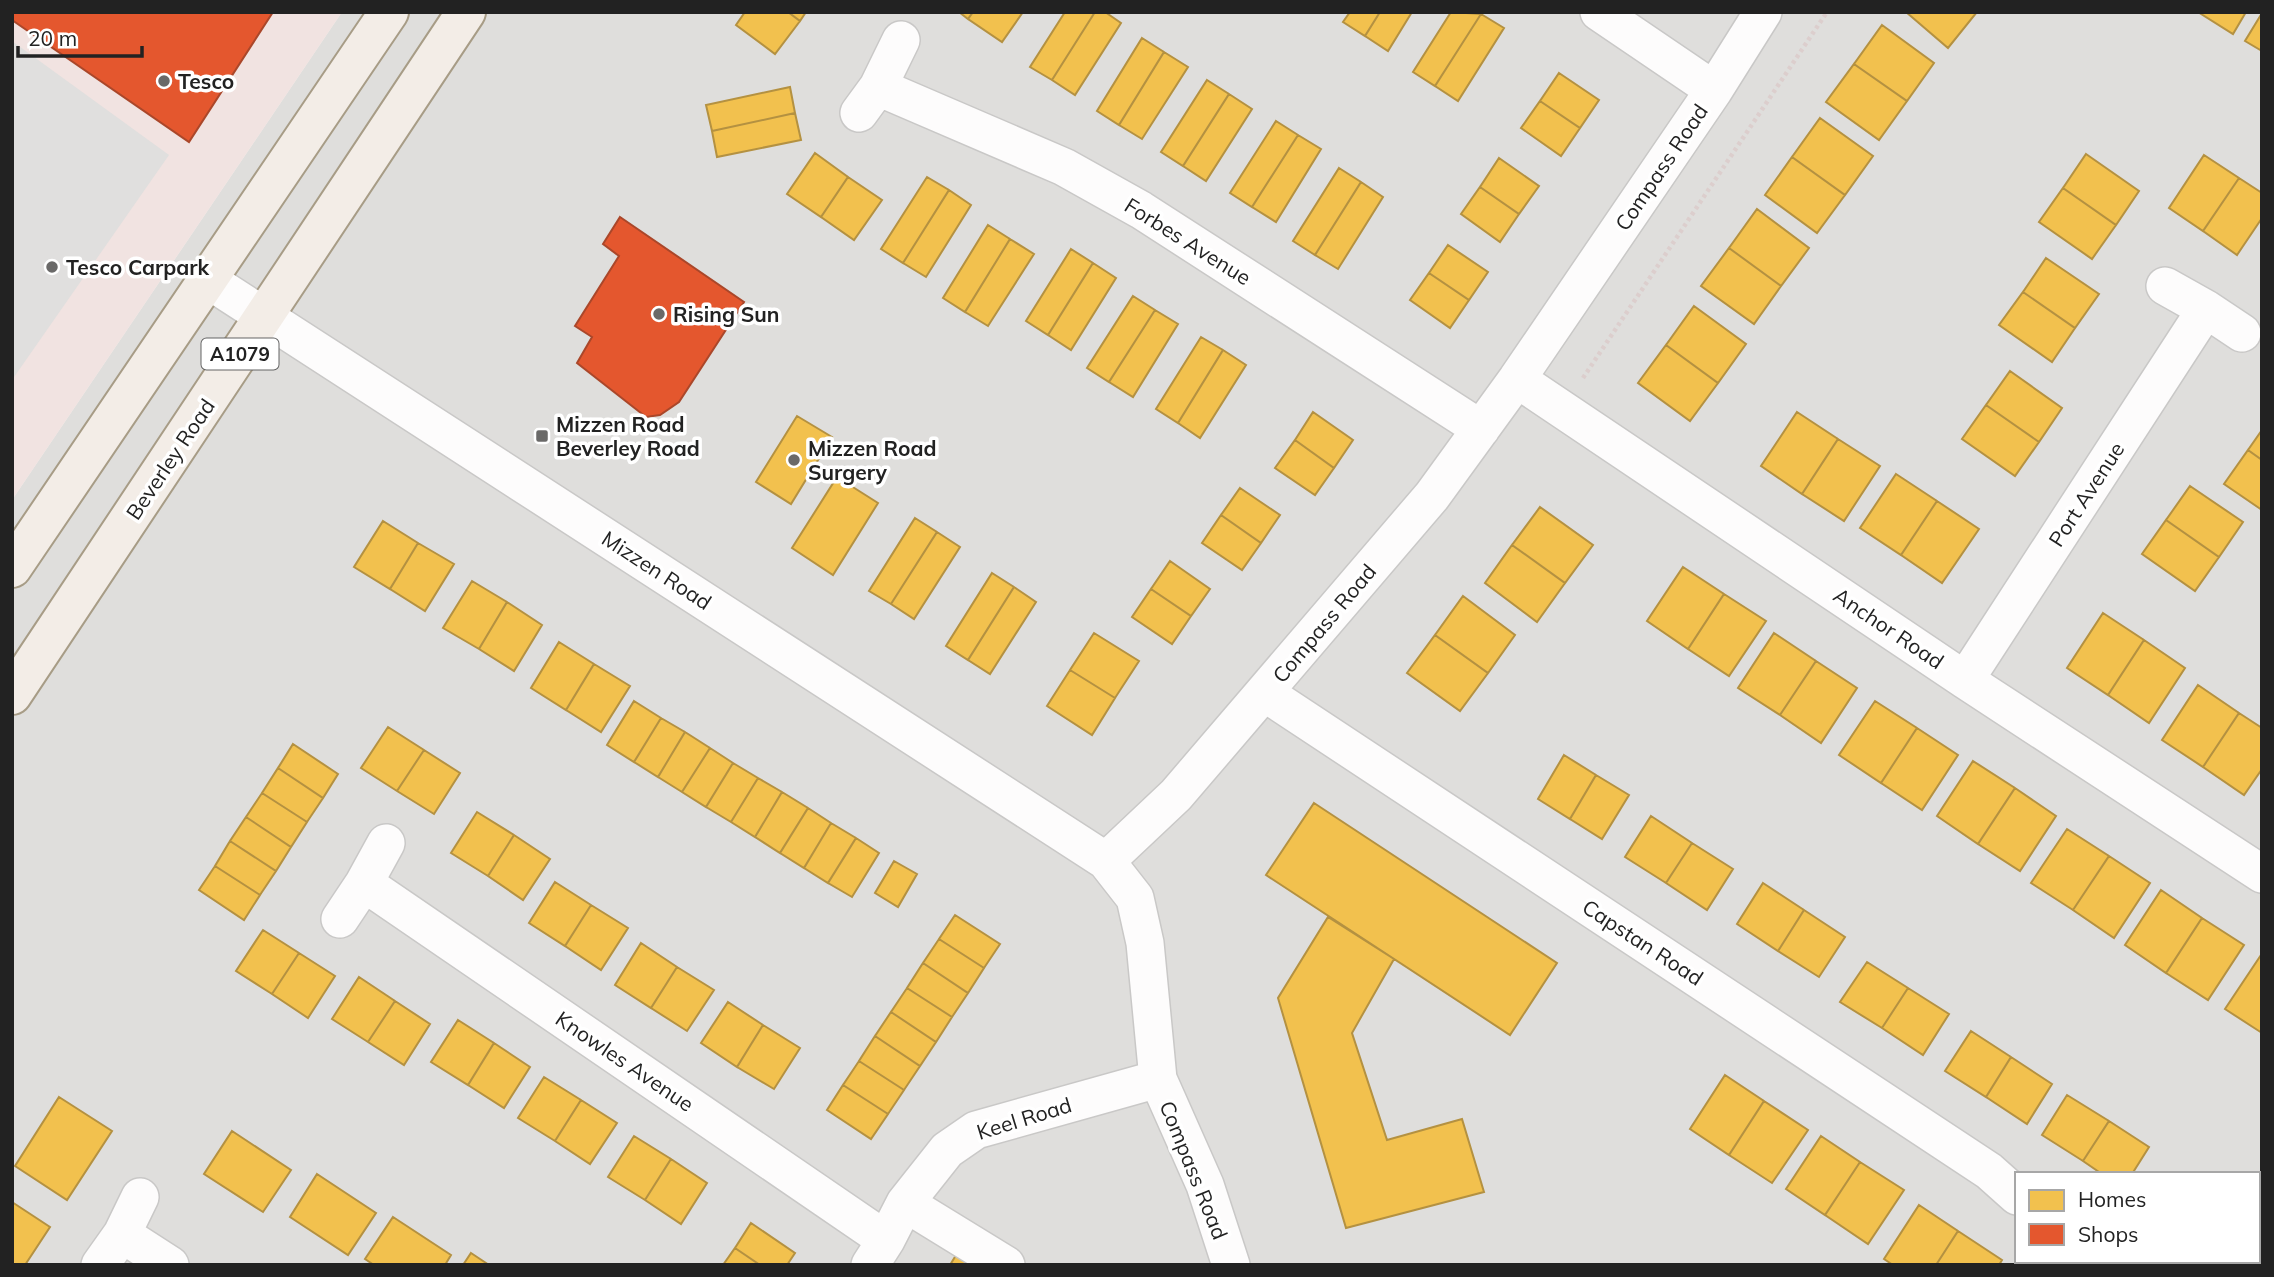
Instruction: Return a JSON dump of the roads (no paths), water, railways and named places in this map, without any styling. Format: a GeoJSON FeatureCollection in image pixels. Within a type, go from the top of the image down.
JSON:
{"type":"FeatureCollection","features":[{"type":"Feature","properties":{"kind":"main road","name":"A1079"},"geometry":{"type":"LineString","coordinates":[[12,568],[389,12]]}},
{"type":"Feature","properties":{"kind":"main road","name":"Beverley Road"},"geometry":{"type":"LineString","coordinates":[[12,695],[466,12]]}},
{"type":"Feature","properties":{"kind":"street"},"geometry":{"type":"LineString","coordinates":[[1599,12],[1714,90]]}},
{"type":"Feature","properties":{"kind":"street","name":"Compass Road"},"geometry":{"type":"LineString","coordinates":[[1231,1265],[1205,1185],[1158,1079],[1145,943],[1135,898],[1106,861],[1176,795],[1432,496],[1517,379],[1714,90],[1763,12]]}},
{"type":"Feature","properties":{"kind":"street","name":"Forbes Avenue"},"geometry":{"type":"LineString","coordinates":[[901,40],[868,100],[1064,167],[1141,210],[1481,429]]}},
{"type":"Feature","properties":{"kind":"street","name":"Mizzen Road"},"geometry":{"type":"LineString","coordinates":[[208,280],[1106,861]]}},
{"type":"Feature","properties":{"kind":"street"},"geometry":{"type":"LineString","coordinates":[[2165,286],[2242,333]]}},
{"type":"Feature","properties":{"kind":"street","name":"Port Avenue"},"geometry":{"type":"LineString","coordinates":[[1965,680],[2206,309]]}},
{"type":"Feature","properties":{"kind":"street","name":"Anchor Road"},"geometry":{"type":"LineString","coordinates":[[1517,379],[1965,680],[2262,874]]}},
{"type":"Feature","properties":{"kind":"street","name":"Capstan Road"},"geometry":{"type":"LineString","coordinates":[[1265,693],[1989,1171],[2015,1194]]}},
{"type":"Feature","properties":{"kind":"street"},"geometry":{"type":"LineString","coordinates":[[340,919],[386,843]]}},
{"type":"Feature","properties":{"kind":"street","name":"Knowles Avenue"},"geometry":{"type":"LineString","coordinates":[[364,883],[878,1252]]}},
{"type":"Feature","properties":{"kind":"street","name":"Keel Road"},"geometry":{"type":"LineString","coordinates":[[878,1252],[905,1203],[947,1150],[976,1130],[1158,1079]]}},
{"type":"Feature","properties":{"kind":"street"},"geometry":{"type":"LineString","coordinates":[[100,1265],[122,1234],[140,1197]]}},
{"type":"Feature","properties":{"kind":"street"},"geometry":{"type":"LineString","coordinates":[[905,1203],[1006,1265]]}},
{"type":"Feature","properties":{"kind":"street"},"geometry":{"type":"LineString","coordinates":[[122,1234],[170,1265]]}},
{"type":"Feature","properties":{"kind":"place","name":"Tesco"},"geometry":{"type":"Point","coordinates":[164,81]}},
{"type":"Feature","properties":{"kind":"place","name":"Tesco Carpark"},"geometry":{"type":"Point","coordinates":[52,267]}},
{"type":"Feature","properties":{"kind":"place","name":"Rising Sun"},"geometry":{"type":"Point","coordinates":[659,314]}},
{"type":"Feature","properties":{"kind":"place","name":"Mizzen Road Beverley Road"},"geometry":{"type":"Point","coordinates":[542,436]}},
{"type":"Feature","properties":{"kind":"place","name":"Mizzen Road Surgery"},"geometry":{"type":"Point","coordinates":[794,460]}}]}
